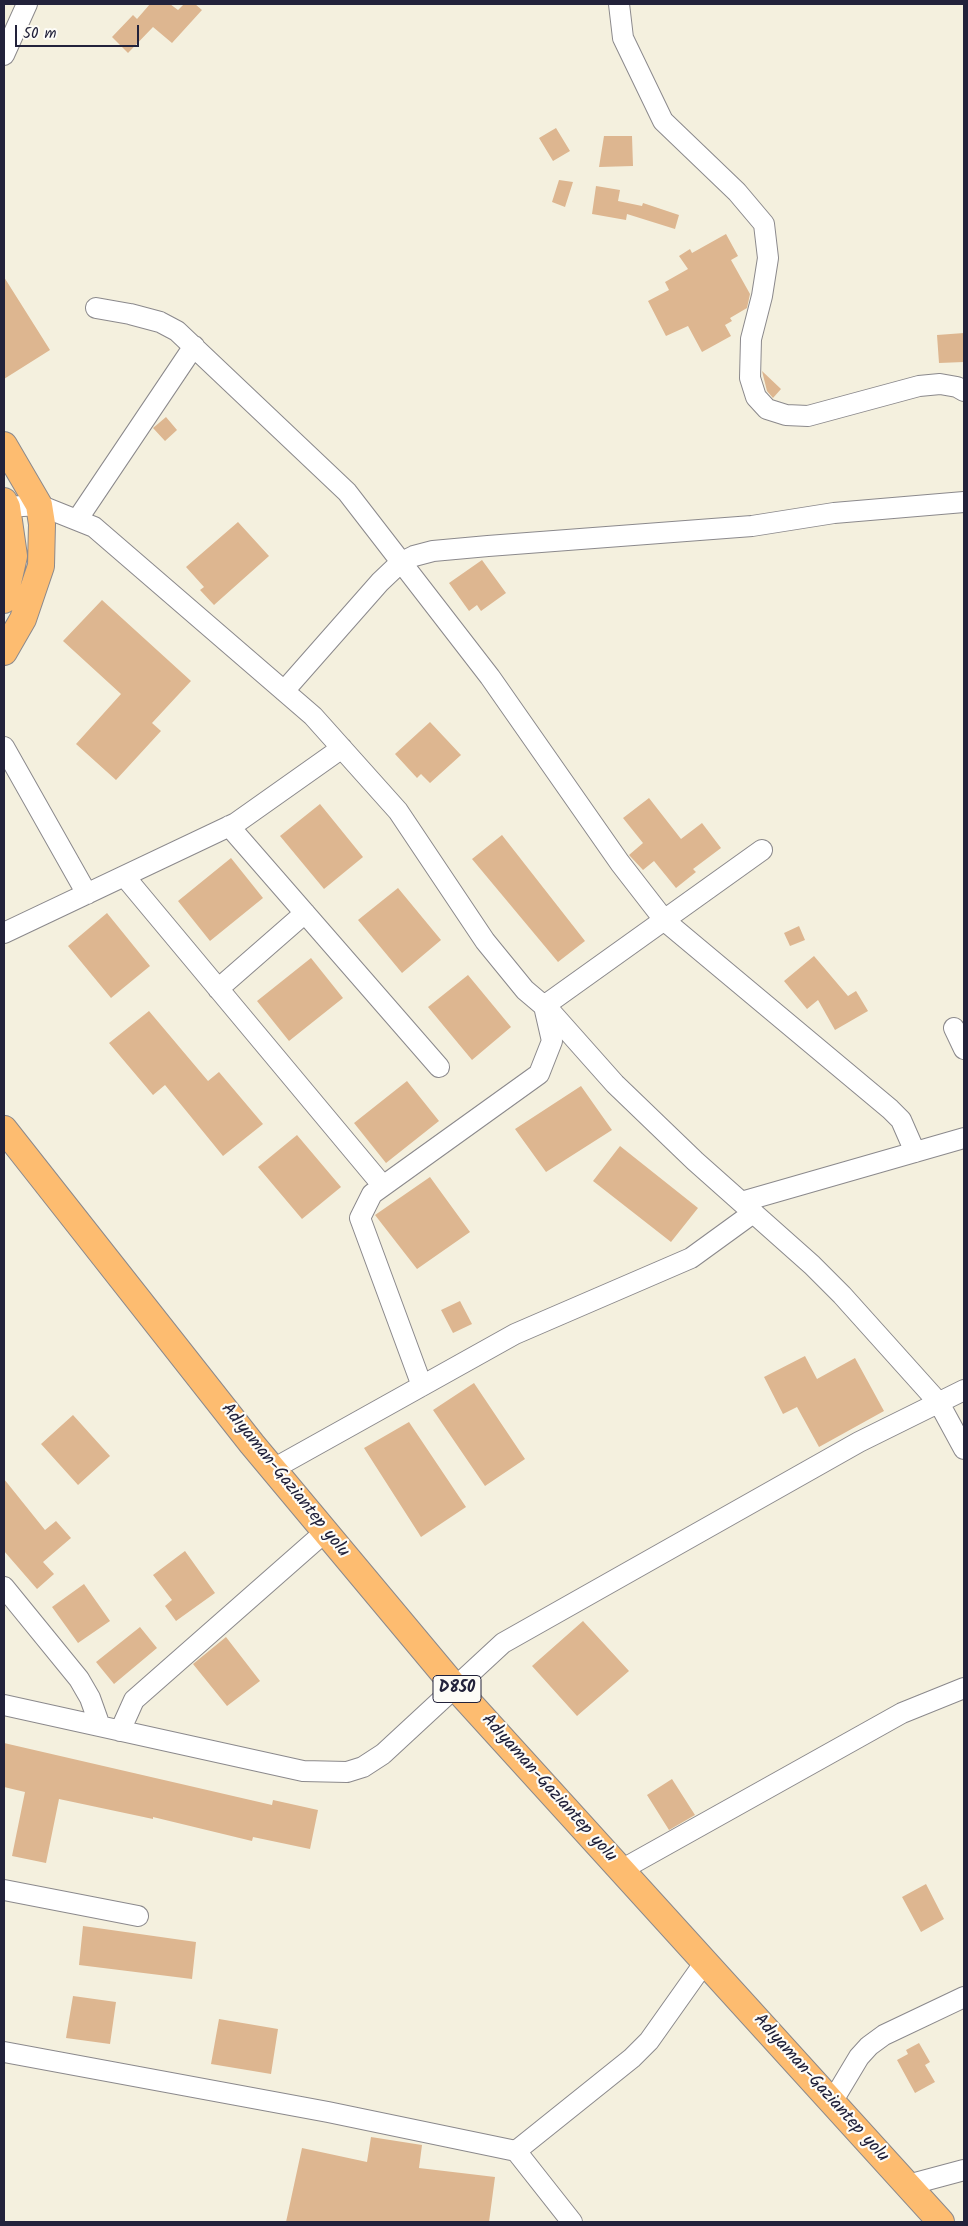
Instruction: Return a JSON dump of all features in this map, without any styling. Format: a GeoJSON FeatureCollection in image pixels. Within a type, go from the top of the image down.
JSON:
{"type":"FeatureCollection","features":[{"type":"Feature","properties":{"kind":"main road"},"geometry":{"type":"LineString","coordinates":[[4,445],[39,505],[42,524],[41,566],[23,618],[4,652]]}},
{"type":"Feature","properties":{"kind":"main road"},"geometry":{"type":"LineString","coordinates":[[4,600],[14,556],[5,504]]}},
{"type":"Feature","properties":{"kind":"main road","name":"Adıyaman-Gaziantep yolu"},"geometry":{"type":"LineString","coordinates":[[4,1129],[273,1469],[455,1687],[941,2222]]}},
{"type":"Feature","properties":{"kind":"street"},"geometry":{"type":"LineString","coordinates":[[4,55],[28,4]]}},
{"type":"Feature","properties":{"kind":"street"},"geometry":{"type":"LineString","coordinates":[[619,4],[623,38],[664,121],[737,192],[764,224],[768,258],[762,296],[751,339],[750,378],[756,397],[767,409],[786,415],[808,416],[919,386],[940,384],[957,387],[964,391]]}},
{"type":"Feature","properties":{"kind":"street"},"geometry":{"type":"LineString","coordinates":[[96,308],[160,322],[177,331],[347,492],[490,677],[620,863],[665,922],[890,1109],[901,1120],[914,1152]]}},
{"type":"Feature","properties":{"kind":"street"},"geometry":{"type":"LineString","coordinates":[[77,520],[194,346]]}},
{"type":"Feature","properties":{"kind":"street"},"geometry":{"type":"LineString","coordinates":[[284,691],[380,582],[400,563],[414,556],[433,551],[752,526],[834,513],[964,502]]}},
{"type":"Feature","properties":{"kind":"street"},"geometry":{"type":"LineString","coordinates":[[5,504],[39,505],[94,527],[313,716],[398,811],[486,941],[525,990],[544,1006],[614,1084],[842,1294],[939,1403],[964,1449]]}},
{"type":"Feature","properties":{"kind":"street"},"geometry":{"type":"LineString","coordinates":[[4,747],[87,894]]}},
{"type":"Feature","properties":{"kind":"street"},"geometry":{"type":"LineString","coordinates":[[4,933],[229,826],[342,748]]}},
{"type":"Feature","properties":{"kind":"street"},"geometry":{"type":"LineString","coordinates":[[229,826],[439,1067]]}},
{"type":"Feature","properties":{"kind":"street"},"geometry":{"type":"LineString","coordinates":[[544,1006],[665,922],[762,850]]}},
{"type":"Feature","properties":{"kind":"street"},"geometry":{"type":"LineString","coordinates":[[125,877],[382,1186]]}},
{"type":"Feature","properties":{"kind":"street"},"geometry":{"type":"LineString","coordinates":[[218,989],[305,913]]}},
{"type":"Feature","properties":{"kind":"street"},"geometry":{"type":"LineString","coordinates":[[422,1386],[360,1218],[372,1194],[539,1074],[552,1041],[544,1006]]}},
{"type":"Feature","properties":{"kind":"street"},"geometry":{"type":"LineString","coordinates":[[954,1028],[964,1049]]}},
{"type":"Feature","properties":{"kind":"street"},"geometry":{"type":"LineString","coordinates":[[273,1469],[515,1334],[691,1258],[747,1207],[914,1152],[964,1138]]}},
{"type":"Feature","properties":{"kind":"street"},"geometry":{"type":"LineString","coordinates":[[4,1704],[303,1771],[347,1772],[363,1767],[383,1754],[503,1643],[860,1442],[964,1390]]}},
{"type":"Feature","properties":{"kind":"street"},"geometry":{"type":"LineString","coordinates":[[120,1730],[134,1700],[325,1532]]}},
{"type":"Feature","properties":{"kind":"street"},"geometry":{"type":"LineString","coordinates":[[4,1587],[79,1679],[90,1698],[100,1726]]}},
{"type":"Feature","properties":{"kind":"street"},"geometry":{"type":"LineString","coordinates":[[621,1870],[902,1713],[964,1688]]}},
{"type":"Feature","properties":{"kind":"street"},"geometry":{"type":"LineString","coordinates":[[4,1890],[138,1916]]}},
{"type":"Feature","properties":{"kind":"street"},"geometry":{"type":"LineString","coordinates":[[516,2151],[632,2058],[649,2041],[705,1962]]}},
{"type":"Feature","properties":{"kind":"street"},"geometry":{"type":"LineString","coordinates":[[832,2102],[859,2057],[869,2046],[884,2035],[964,1997]]}},
{"type":"Feature","properties":{"kind":"street"},"geometry":{"type":"LineString","coordinates":[[4,2052],[318,2110],[516,2151],[572,2222]]}},
{"type":"Feature","properties":{"kind":"street"},"geometry":{"type":"LineString","coordinates":[[908,2185],[964,2170]]}},
{"type":"Feature","properties":{"kind":"building"},"geometry":{"type":"Polygon","coordinates":[[[150,4],[170,4],[178,10],[184,4],[195,4],[202,10],[172,43],[153,27],[128,53],[112,37],[133,15],[137,19],[150,4]]]}},
{"type":"Feature","properties":{"kind":"building"},"geometry":{"type":"Polygon","coordinates":[[[556,128],[570,151],[553,161],[539,138],[556,128]]]}},
{"type":"Feature","properties":{"kind":"building"},"geometry":{"type":"Polygon","coordinates":[[[604,136],[632,136],[633,166],[599,167],[604,136]]]}},
{"type":"Feature","properties":{"kind":"building"},"geometry":{"type":"Polygon","coordinates":[[[559,180],[573,182],[565,207],[552,202],[559,180]]]}},
{"type":"Feature","properties":{"kind":"building"},"geometry":{"type":"Polygon","coordinates":[[[596,186],[620,190],[618,201],[642,206],[643,203],[679,215],[675,229],[627,214],[626,220],[592,214],[596,186]]]}},
{"type":"Feature","properties":{"kind":"building"},"geometry":{"type":"Polygon","coordinates":[[[726,234],[738,256],[731,260],[750,294],[747,308],[730,318],[732,321],[725,325],[731,336],[702,352],[688,326],[666,336],[648,301],[669,290],[665,282],[688,269],[679,256],[690,249],[692,253],[726,234]]]}},
{"type":"Feature","properties":{"kind":"building"},"geometry":{"type":"Polygon","coordinates":[[[4,277],[50,350],[4,379],[4,277]]]}},
{"type":"Feature","properties":{"kind":"building"},"geometry":{"type":"Polygon","coordinates":[[[964,333],[964,362],[939,363],[937,335],[964,333]]]}},
{"type":"Feature","properties":{"kind":"building"},"geometry":{"type":"Polygon","coordinates":[[[762,371],[781,389],[773,398],[767,391],[762,371]]]}},
{"type":"Feature","properties":{"kind":"building"},"geometry":{"type":"Polygon","coordinates":[[[166,417],[177,430],[165,441],[153,428],[166,417]]]}},
{"type":"Feature","properties":{"kind":"building"},"geometry":{"type":"Polygon","coordinates":[[[238,522],[269,556],[214,605],[200,590],[204,587],[186,567],[238,522]]]}},
{"type":"Feature","properties":{"kind":"building"},"geometry":{"type":"Polygon","coordinates":[[[482,560],[506,593],[481,611],[477,605],[469,611],[449,583],[482,560]]]}},
{"type":"Feature","properties":{"kind":"building"},"geometry":{"type":"Polygon","coordinates":[[[102,600],[191,681],[152,723],[161,731],[116,780],[76,744],[121,694],[63,641],[102,600]]]}},
{"type":"Feature","properties":{"kind":"building"},"geometry":{"type":"Polygon","coordinates":[[[430,722],[461,755],[430,783],[421,774],[417,778],[395,754],[430,722]]]}},
{"type":"Feature","properties":{"kind":"building"},"geometry":{"type":"Polygon","coordinates":[[[649,798],[681,839],[702,823],[721,848],[693,869],[696,872],[676,888],[654,861],[643,870],[629,855],[643,843],[623,818],[649,798]]]}},
{"type":"Feature","properties":{"kind":"building"},"geometry":{"type":"Polygon","coordinates":[[[320,804],[363,857],[324,889],[280,836],[320,804]]]}},
{"type":"Feature","properties":{"kind":"building"},"geometry":{"type":"Polygon","coordinates":[[[502,835],[585,941],[558,962],[472,859],[502,835]]]}},
{"type":"Feature","properties":{"kind":"building"},"geometry":{"type":"Polygon","coordinates":[[[231,858],[263,898],[210,941],[178,901],[231,858]]]}},
{"type":"Feature","properties":{"kind":"building"},"geometry":{"type":"Polygon","coordinates":[[[398,888],[441,940],[402,973],[358,920],[398,888]]]}},
{"type":"Feature","properties":{"kind":"building"},"geometry":{"type":"Polygon","coordinates":[[[107,913],[150,966],[111,998],[68,946],[107,913]]]}},
{"type":"Feature","properties":{"kind":"building"},"geometry":{"type":"Polygon","coordinates":[[[799,926],[805,940],[790,946],[784,933],[799,926]]]}},
{"type":"Feature","properties":{"kind":"building"},"geometry":{"type":"Polygon","coordinates":[[[814,956],[848,996],[856,991],[868,1011],[835,1030],[818,1000],[807,1009],[784,981],[814,956]]]}},
{"type":"Feature","properties":{"kind":"building"},"geometry":{"type":"Polygon","coordinates":[[[311,958],[343,998],[289,1041],[257,1001],[311,958]]]}},
{"type":"Feature","properties":{"kind":"building"},"geometry":{"type":"Polygon","coordinates":[[[468,975],[511,1027],[472,1060],[428,1007],[468,975]]]}},
{"type":"Feature","properties":{"kind":"building"},"geometry":{"type":"Polygon","coordinates":[[[149,1011],[208,1081],[219,1072],[263,1124],[223,1156],[165,1085],[153,1095],[109,1043],[149,1011]]]}},
{"type":"Feature","properties":{"kind":"building"},"geometry":{"type":"Polygon","coordinates":[[[407,1081],[439,1121],[386,1163],[354,1123],[407,1081]]]}},
{"type":"Feature","properties":{"kind":"building"},"geometry":{"type":"Polygon","coordinates":[[[581,1086],[612,1130],[546,1172],[515,1129],[581,1086]]]}},
{"type":"Feature","properties":{"kind":"building"},"geometry":{"type":"Polygon","coordinates":[[[297,1135],[341,1187],[302,1219],[258,1167],[297,1135]]]}},
{"type":"Feature","properties":{"kind":"building"},"geometry":{"type":"Polygon","coordinates":[[[620,1146],[698,1208],[671,1242],[593,1181],[620,1146]]]}},
{"type":"Feature","properties":{"kind":"building"},"geometry":{"type":"Polygon","coordinates":[[[430,1177],[470,1232],[417,1269],[375,1215],[430,1177]]]}},
{"type":"Feature","properties":{"kind":"building"},"geometry":{"type":"Polygon","coordinates":[[[460,1301],[472,1324],[453,1333],[441,1310],[460,1301]]]}},
{"type":"Feature","properties":{"kind":"building"},"geometry":{"type":"Polygon","coordinates":[[[805,1356],[817,1379],[855,1358],[884,1411],[819,1447],[797,1407],[783,1414],[764,1377],[805,1356]]]}},
{"type":"Feature","properties":{"kind":"building"},"geometry":{"type":"Polygon","coordinates":[[[474,1383],[525,1459],[485,1486],[433,1410],[474,1383]]]}},
{"type":"Feature","properties":{"kind":"building"},"geometry":{"type":"Polygon","coordinates":[[[73,1415],[110,1456],[78,1485],[41,1444],[73,1415]]]}},
{"type":"Feature","properties":{"kind":"building"},"geometry":{"type":"Polygon","coordinates":[[[409,1422],[466,1507],[421,1537],[364,1448],[409,1422]]]}},
{"type":"Feature","properties":{"kind":"building"},"geometry":{"type":"Polygon","coordinates":[[[4,1479],[45,1530],[56,1521],[71,1538],[43,1562],[54,1574],[37,1589],[4,1551],[4,1479]]]}},
{"type":"Feature","properties":{"kind":"building"},"geometry":{"type":"Polygon","coordinates":[[[185,1551],[215,1593],[176,1621],[165,1606],[172,1600],[153,1575],[185,1551]]]}},
{"type":"Feature","properties":{"kind":"building"},"geometry":{"type":"Polygon","coordinates":[[[84,1584],[110,1621],[78,1643],[52,1607],[84,1584]]]}},
{"type":"Feature","properties":{"kind":"building"},"geometry":{"type":"Polygon","coordinates":[[[583,1621],[629,1671],[577,1716],[532,1666],[583,1621]]]}},
{"type":"Feature","properties":{"kind":"building"},"geometry":{"type":"Polygon","coordinates":[[[140,1627],[157,1648],[114,1684],[96,1662],[140,1627]]]}},
{"type":"Feature","properties":{"kind":"building"},"geometry":{"type":"Polygon","coordinates":[[[226,1637],[260,1681],[227,1706],[193,1664],[226,1637]]]}},
{"type":"Feature","properties":{"kind":"building"},"geometry":{"type":"Polygon","coordinates":[[[4,1743],[272,1805],[273,1800],[318,1810],[310,1849],[253,1837],[252,1841],[153,1817],[153,1819],[59,1799],[46,1863],[12,1856],[25,1792],[4,1787],[4,1743]]]}},
{"type":"Feature","properties":{"kind":"building"},"geometry":{"type":"Polygon","coordinates":[[[672,1779],[695,1815],[669,1830],[647,1795],[672,1779]]]}},
{"type":"Feature","properties":{"kind":"building"},"geometry":{"type":"Polygon","coordinates":[[[926,1884],[944,1919],[921,1932],[902,1897],[926,1884]]]}},
{"type":"Feature","properties":{"kind":"building"},"geometry":{"type":"Polygon","coordinates":[[[83,1926],[196,1942],[192,1979],[79,1965],[83,1926]]]}},
{"type":"Feature","properties":{"kind":"building"},"geometry":{"type":"Polygon","coordinates":[[[73,1996],[116,2002],[110,2044],[66,2038],[73,1996]]]}},
{"type":"Feature","properties":{"kind":"building"},"geometry":{"type":"Polygon","coordinates":[[[219,2019],[278,2029],[271,2074],[211,2064],[219,2019]]]}},
{"type":"Feature","properties":{"kind":"building"},"geometry":{"type":"Polygon","coordinates":[[[919,2043],[930,2062],[925,2065],[935,2082],[915,2093],[897,2060],[908,2054],[906,2050],[919,2043]]]}},
{"type":"Feature","properties":{"kind":"building"},"geometry":{"type":"Polygon","coordinates":[[[371,2137],[422,2145],[419,2168],[495,2177],[489,2222],[286,2222],[302,2148],[367,2162],[371,2137]]]}}]}
